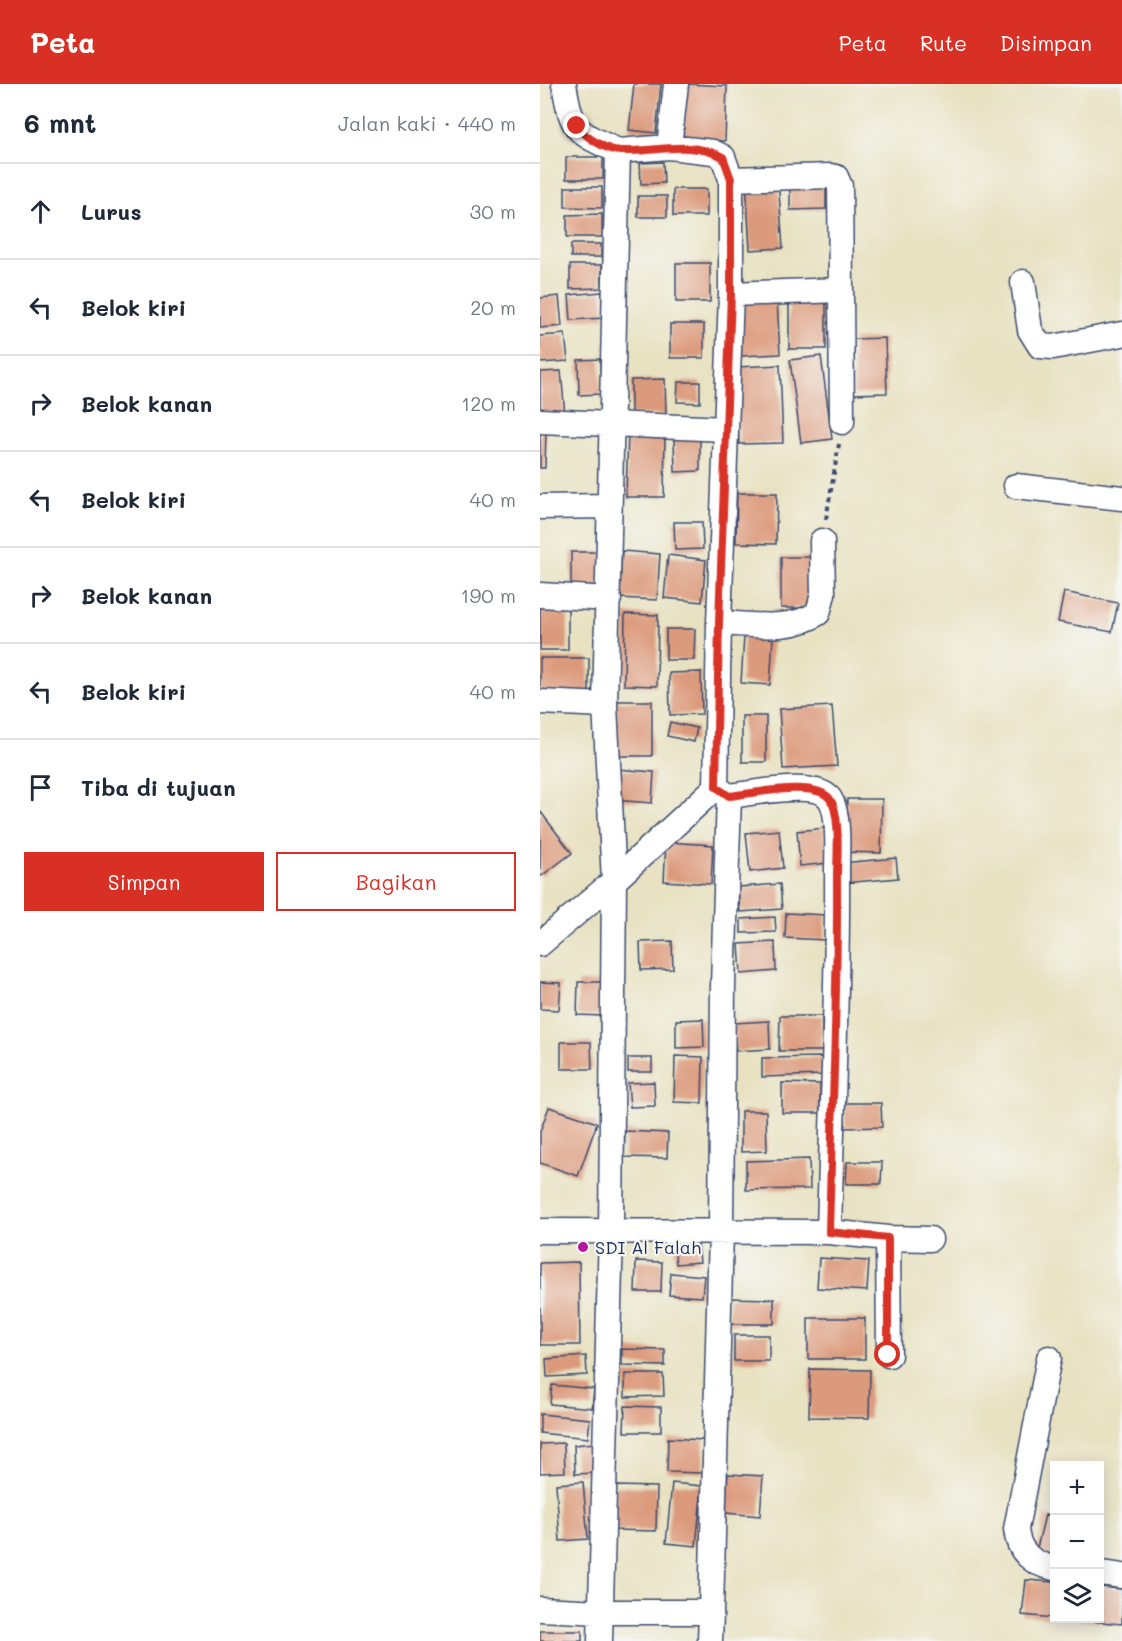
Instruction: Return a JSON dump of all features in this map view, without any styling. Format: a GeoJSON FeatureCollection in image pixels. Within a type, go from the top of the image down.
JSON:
{"type":"FeatureCollection","features":[{"type":"Feature","properties":{"kind":"street"},"geometry":{"type":"LineString","coordinates":[[564,84],[568,111],[584,136],[618,151],[669,147],[713,152],[723,157],[731,179],[731,294],[719,622],[723,986],[721,1231],[710,1641]]}},
{"type":"Feature","properties":{"kind":"street"},"geometry":{"type":"LineString","coordinates":[[669,147],[676,84]]}},
{"type":"Feature","properties":{"kind":"street"},"geometry":{"type":"LineString","coordinates":[[600,1641],[611,1231],[614,881],[605,705],[618,151]]}},
{"type":"Feature","properties":{"kind":"street"},"geometry":{"type":"LineString","coordinates":[[731,179],[836,177],[840,186],[842,422]]}},
{"type":"Feature","properties":{"kind":"street"},"geometry":{"type":"LineString","coordinates":[[1023,282],[1030,330],[1040,346],[1053,347],[1122,334]]}},
{"type":"Feature","properties":{"kind":"street"},"geometry":{"type":"LineString","coordinates":[[731,294],[841,290]]}},
{"type":"Feature","properties":{"kind":"street"},"geometry":{"type":"LineString","coordinates":[[540,421],[726,429]]}},
{"type":"Feature","properties":{"kind":"street"},"geometry":{"type":"LineString","coordinates":[[1016,486],[1122,498]]}},
{"type":"Feature","properties":{"kind":"street"},"geometry":{"type":"LineString","coordinates":[[540,507],[609,506]]}},
{"type":"Feature","properties":{"kind":"street"},"geometry":{"type":"LineString","coordinates":[[719,622],[793,625],[807,621],[818,613],[823,594],[822,541]]}},
{"type":"Feature","properties":{"kind":"street"},"geometry":{"type":"LineString","coordinates":[[540,595],[609,599]]}},
{"type":"Feature","properties":{"kind":"street"},"geometry":{"type":"LineString","coordinates":[[540,702],[605,705]]}},
{"type":"Feature","properties":{"kind":"street"},"geometry":{"type":"LineString","coordinates":[[540,944],[722,792],[814,789],[829,798],[834,807],[836,826],[837,903],[829,1232]]}},
{"type":"Feature","properties":{"kind":"street"},"geometry":{"type":"LineString","coordinates":[[540,1231],[829,1232],[888,1238],[930,1239]]}},
{"type":"Feature","properties":{"kind":"street"},"geometry":{"type":"LineString","coordinates":[[888,1238],[888,1355]]}},
{"type":"Feature","properties":{"kind":"street"},"geometry":{"type":"LineString","coordinates":[[1049,1358],[1016,1529],[1017,1541],[1024,1552],[1043,1566],[1050,1567]]}},
{"type":"Feature","properties":{"kind":"street"},"geometry":{"type":"LineString","coordinates":[[1104,1574],[1122,1576]]}},
{"type":"Feature","properties":{"kind":"street"},"geometry":{"type":"LineString","coordinates":[[540,1609],[601,1612],[711,1612]]}},
{"type":"Feature","properties":{"kind":"path"},"geometry":{"type":"LineString","coordinates":[[822,541],[842,422]]}},
{"type":"Feature","properties":{"kind":"building"},"geometry":{"type":"Polygon","coordinates":[[[634,84],[661,84],[656,133],[629,130],[634,84]]]}},
{"type":"Feature","properties":{"kind":"building"},"geometry":{"type":"Polygon","coordinates":[[[686,84],[727,86],[725,141],[683,139],[686,84]]]}},
{"type":"Feature","properties":{"kind":"building"},"geometry":{"type":"Polygon","coordinates":[[[566,157],[603,157],[603,179],[566,179],[566,157]]]}},
{"type":"Feature","properties":{"kind":"building"},"geometry":{"type":"Polygon","coordinates":[[[663,162],[664,183],[641,184],[640,163],[663,162]]]}},
{"type":"Feature","properties":{"kind":"building"},"geometry":{"type":"Polygon","coordinates":[[[778,179],[783,248],[750,250],[746,181],[778,179]]]}},
{"type":"Feature","properties":{"kind":"building"},"geometry":{"type":"Polygon","coordinates":[[[826,181],[826,209],[790,210],[790,182],[826,181]]]}},
{"type":"Feature","properties":{"kind":"building"},"geometry":{"type":"Polygon","coordinates":[[[565,187],[602,187],[602,208],[565,207],[565,187]]]}},
{"type":"Feature","properties":{"kind":"building"},"geometry":{"type":"Polygon","coordinates":[[[673,189],[707,189],[707,216],[673,216],[673,189]]]}},
{"type":"Feature","properties":{"kind":"building"},"geometry":{"type":"Polygon","coordinates":[[[638,196],[667,196],[667,217],[638,217],[638,196]]]}},
{"type":"Feature","properties":{"kind":"building"},"geometry":{"type":"Polygon","coordinates":[[[602,214],[602,237],[567,237],[567,215],[602,214]]]}},
{"type":"Feature","properties":{"kind":"building"},"geometry":{"type":"Polygon","coordinates":[[[571,244],[601,244],[601,257],[571,257],[571,244]]]}},
{"type":"Feature","properties":{"kind":"building"},"geometry":{"type":"Polygon","coordinates":[[[676,263],[710,263],[710,302],[676,302],[676,263]]]}},
{"type":"Feature","properties":{"kind":"building"},"geometry":{"type":"Polygon","coordinates":[[[570,265],[602,265],[602,288],[570,289],[570,265]]]}},
{"type":"Feature","properties":{"kind":"building"},"geometry":{"type":"Polygon","coordinates":[[[602,292],[604,318],[571,320],[569,295],[602,292]]]}},
{"type":"Feature","properties":{"kind":"building"},"geometry":{"type":"Polygon","coordinates":[[[559,296],[562,326],[540,328],[540,298],[559,296]]]}},
{"type":"Feature","properties":{"kind":"building"},"geometry":{"type":"Polygon","coordinates":[[[777,300],[780,354],[740,356],[737,302],[777,300]]]}},
{"type":"Feature","properties":{"kind":"building"},"geometry":{"type":"Polygon","coordinates":[[[789,302],[826,302],[826,349],[789,349],[789,302]]]}},
{"type":"Feature","properties":{"kind":"building"},"geometry":{"type":"Polygon","coordinates":[[[670,324],[704,324],[704,358],[670,358],[670,324]]]}},
{"type":"Feature","properties":{"kind":"building"},"geometry":{"type":"Polygon","coordinates":[[[565,334],[568,361],[540,363],[540,336],[565,334]]]}},
{"type":"Feature","properties":{"kind":"building"},"geometry":{"type":"Polygon","coordinates":[[[885,338],[887,393],[854,394],[853,339],[885,338]]]}},
{"type":"Feature","properties":{"kind":"building"},"geometry":{"type":"Polygon","coordinates":[[[821,356],[832,439],[801,443],[790,360],[821,356]]]}},
{"type":"Feature","properties":{"kind":"building"},"geometry":{"type":"Polygon","coordinates":[[[600,359],[601,394],[579,395],[578,360],[600,359]]]}},
{"type":"Feature","properties":{"kind":"building"},"geometry":{"type":"Polygon","coordinates":[[[780,365],[783,443],[739,444],[736,367],[780,365]]]}},
{"type":"Feature","properties":{"kind":"building"},"geometry":{"type":"Polygon","coordinates":[[[561,371],[565,414],[540,416],[540,372],[561,371]]]}},
{"type":"Feature","properties":{"kind":"building"},"geometry":{"type":"Polygon","coordinates":[[[665,379],[666,415],[631,415],[631,380],[665,379]]]}},
{"type":"Feature","properties":{"kind":"building"},"geometry":{"type":"Polygon","coordinates":[[[678,382],[700,382],[700,403],[677,402],[678,382]]]}},
{"type":"Feature","properties":{"kind":"building"},"geometry":{"type":"Polygon","coordinates":[[[540,432],[546,432],[545,468],[540,468],[540,432]]]}},
{"type":"Feature","properties":{"kind":"building"},"geometry":{"type":"Polygon","coordinates":[[[628,433],[665,435],[664,497],[626,497],[628,433]]]}},
{"type":"Feature","properties":{"kind":"building"},"geometry":{"type":"Polygon","coordinates":[[[700,436],[700,471],[675,472],[674,437],[700,436]]]}},
{"type":"Feature","properties":{"kind":"building"},"geometry":{"type":"Polygon","coordinates":[[[737,493],[777,493],[776,544],[736,543],[737,493]]]}},
{"type":"Feature","properties":{"kind":"building"},"geometry":{"type":"Polygon","coordinates":[[[674,522],[702,522],[703,549],[675,550],[674,522]]]}},
{"type":"Feature","properties":{"kind":"building"},"geometry":{"type":"Polygon","coordinates":[[[622,551],[660,554],[657,600],[619,598],[622,551]]]}},
{"type":"Feature","properties":{"kind":"building"},"geometry":{"type":"Polygon","coordinates":[[[571,552],[603,552],[604,591],[571,591],[571,552]]]}},
{"type":"Feature","properties":{"kind":"building"},"geometry":{"type":"Polygon","coordinates":[[[668,555],[706,560],[702,602],[664,598],[668,555]]]}},
{"type":"Feature","properties":{"kind":"building"},"geometry":{"type":"Polygon","coordinates":[[[781,557],[818,557],[818,608],[781,608],[781,557]]]}},
{"type":"Feature","properties":{"kind":"building"},"geometry":{"type":"Polygon","coordinates":[[[1064,592],[1118,603],[1112,632],[1058,622],[1064,592]]]}},
{"type":"Feature","properties":{"kind":"building"},"geometry":{"type":"Polygon","coordinates":[[[540,603],[568,603],[568,650],[540,650],[540,603]]]}},
{"type":"Feature","properties":{"kind":"building"},"geometry":{"type":"Polygon","coordinates":[[[625,614],[658,615],[657,686],[624,685],[625,614]]]}},
{"type":"Feature","properties":{"kind":"building"},"geometry":{"type":"Polygon","coordinates":[[[666,629],[695,629],[694,660],[666,660],[666,629]]]}},
{"type":"Feature","properties":{"kind":"building"},"geometry":{"type":"Polygon","coordinates":[[[744,636],[773,638],[770,685],[741,683],[744,636]]]}},
{"type":"Feature","properties":{"kind":"building"},"geometry":{"type":"Polygon","coordinates":[[[540,658],[589,658],[589,697],[540,697],[540,658]]]}},
{"type":"Feature","properties":{"kind":"building"},"geometry":{"type":"Polygon","coordinates":[[[701,672],[702,714],[670,715],[669,673],[701,672]]]}},
{"type":"Feature","properties":{"kind":"building"},"geometry":{"type":"Polygon","coordinates":[[[616,701],[652,701],[652,756],[616,756],[616,701]]]}},
{"type":"Feature","properties":{"kind":"building"},"geometry":{"type":"Polygon","coordinates":[[[832,706],[837,766],[783,769],[779,709],[832,706]]]}},
{"type":"Feature","properties":{"kind":"building"},"geometry":{"type":"Polygon","coordinates":[[[742,716],[766,716],[766,762],[742,762],[742,716]]]}},
{"type":"Feature","properties":{"kind":"building"},"geometry":{"type":"Polygon","coordinates":[[[670,722],[697,728],[694,742],[667,736],[670,722]]]}},
{"type":"Feature","properties":{"kind":"building"},"geometry":{"type":"Polygon","coordinates":[[[616,769],[654,772],[652,803],[613,800],[616,769]]]}},
{"type":"Feature","properties":{"kind":"building"},"geometry":{"type":"Polygon","coordinates":[[[847,799],[882,799],[881,853],[846,852],[847,799]]]}},
{"type":"Feature","properties":{"kind":"building"},"geometry":{"type":"Polygon","coordinates":[[[540,811],[572,853],[540,877],[540,811]]]}},
{"type":"Feature","properties":{"kind":"building"},"geometry":{"type":"Polygon","coordinates":[[[825,828],[829,863],[800,866],[797,831],[825,828]]]}},
{"type":"Feature","properties":{"kind":"building"},"geometry":{"type":"Polygon","coordinates":[[[779,830],[783,868],[750,872],[746,833],[779,830]]]}},
{"type":"Feature","properties":{"kind":"building"},"geometry":{"type":"Polygon","coordinates":[[[666,842],[713,845],[711,884],[664,881],[666,842]]]}},
{"type":"Feature","properties":{"kind":"building"},"geometry":{"type":"Polygon","coordinates":[[[896,858],[898,878],[844,883],[842,863],[896,858]]]}},
{"type":"Feature","properties":{"kind":"building"},"geometry":{"type":"Polygon","coordinates":[[[780,884],[782,909],[740,912],[738,887],[780,884]]]}},
{"type":"Feature","properties":{"kind":"building"},"geometry":{"type":"Polygon","coordinates":[[[786,913],[826,915],[825,940],[785,938],[786,913]]]}},
{"type":"Feature","properties":{"kind":"building"},"geometry":{"type":"Polygon","coordinates":[[[775,917],[776,932],[741,933],[741,919],[775,917]]]}},
{"type":"Feature","properties":{"kind":"building"},"geometry":{"type":"Polygon","coordinates":[[[672,941],[673,969],[641,970],[640,942],[672,941]]]}},
{"type":"Feature","properties":{"kind":"building"},"geometry":{"type":"Polygon","coordinates":[[[775,942],[776,971],[741,974],[739,944],[775,942]]]}},
{"type":"Feature","properties":{"kind":"building"},"geometry":{"type":"Polygon","coordinates":[[[540,982],[561,983],[559,1010],[540,1009],[540,982]]]}},
{"type":"Feature","properties":{"kind":"building"},"geometry":{"type":"Polygon","coordinates":[[[578,982],[604,982],[603,1016],[577,1015],[578,982]]]}},
{"type":"Feature","properties":{"kind":"building"},"geometry":{"type":"Polygon","coordinates":[[[780,1016],[822,1016],[822,1051],[779,1051],[780,1016]]]}},
{"type":"Feature","properties":{"kind":"building"},"geometry":{"type":"Polygon","coordinates":[[[703,1019],[704,1047],[676,1048],[676,1020],[703,1019]]]}},
{"type":"Feature","properties":{"kind":"building"},"geometry":{"type":"Polygon","coordinates":[[[769,1021],[770,1049],[736,1051],[734,1023],[769,1021]]]}},
{"type":"Feature","properties":{"kind":"building"},"geometry":{"type":"Polygon","coordinates":[[[561,1042],[591,1042],[592,1069],[561,1069],[561,1042]]]}},
{"type":"Feature","properties":{"kind":"building"},"geometry":{"type":"Polygon","coordinates":[[[675,1056],[703,1057],[702,1103],[674,1102],[675,1056]]]}},
{"type":"Feature","properties":{"kind":"building"},"geometry":{"type":"Polygon","coordinates":[[[822,1057],[823,1075],[762,1077],[762,1058],[822,1057]]]}},
{"type":"Feature","properties":{"kind":"building"},"geometry":{"type":"Polygon","coordinates":[[[628,1058],[652,1058],[652,1072],[628,1072],[628,1058]]]}},
{"type":"Feature","properties":{"kind":"building"},"geometry":{"type":"Polygon","coordinates":[[[654,1082],[655,1106],[630,1107],[628,1083],[654,1082]]]}},
{"type":"Feature","properties":{"kind":"building"},"geometry":{"type":"Polygon","coordinates":[[[782,1083],[820,1084],[820,1113],[782,1113],[782,1083]]]}},
{"type":"Feature","properties":{"kind":"building"},"geometry":{"type":"Polygon","coordinates":[[[845,1103],[881,1103],[882,1127],[845,1128],[845,1103]]]}},
{"type":"Feature","properties":{"kind":"building"},"geometry":{"type":"Polygon","coordinates":[[[549,1107],[597,1123],[578,1176],[540,1163],[540,1132],[549,1107]]]}},
{"type":"Feature","properties":{"kind":"building"},"geometry":{"type":"Polygon","coordinates":[[[741,1111],[766,1111],[767,1151],[741,1152],[741,1111]]]}},
{"type":"Feature","properties":{"kind":"building"},"geometry":{"type":"Polygon","coordinates":[[[625,1131],[668,1133],[667,1158],[624,1157],[625,1131]]]}},
{"type":"Feature","properties":{"kind":"building"},"geometry":{"type":"Polygon","coordinates":[[[809,1159],[810,1189],[746,1190],[746,1161],[809,1159]]]}},
{"type":"Feature","properties":{"kind":"building"},"geometry":{"type":"Polygon","coordinates":[[[847,1162],[882,1162],[881,1184],[846,1184],[847,1162]]]}},
{"type":"Feature","properties":{"kind":"building"},"geometry":{"type":"Polygon","coordinates":[[[697,1234],[700,1262],[676,1264],[673,1236],[697,1234]]]}},
{"type":"Feature","properties":{"kind":"building"},"geometry":{"type":"Polygon","coordinates":[[[819,1258],[869,1261],[867,1291],[817,1288],[819,1258]]]}},
{"type":"Feature","properties":{"kind":"building"},"geometry":{"type":"Polygon","coordinates":[[[636,1261],[662,1262],[661,1292],[635,1292],[636,1261]]]}},
{"type":"Feature","properties":{"kind":"building"},"geometry":{"type":"Polygon","coordinates":[[[579,1262],[580,1345],[540,1345],[540,1263],[579,1262]]]}},
{"type":"Feature","properties":{"kind":"building"},"geometry":{"type":"Polygon","coordinates":[[[671,1273],[704,1276],[702,1297],[669,1295],[671,1273]]]}},
{"type":"Feature","properties":{"kind":"building"},"geometry":{"type":"Polygon","coordinates":[[[729,1298],[774,1299],[774,1324],[729,1324],[729,1298]]]}},
{"type":"Feature","properties":{"kind":"building"},"geometry":{"type":"Polygon","coordinates":[[[808,1318],[865,1318],[865,1359],[808,1359],[808,1318]]]}},
{"type":"Feature","properties":{"kind":"building"},"geometry":{"type":"Polygon","coordinates":[[[734,1335],[769,1335],[769,1361],[734,1361],[734,1335]]]}},
{"type":"Feature","properties":{"kind":"building"},"geometry":{"type":"Polygon","coordinates":[[[622,1349],[665,1350],[665,1366],[622,1365],[622,1349]]]}},
{"type":"Feature","properties":{"kind":"building"},"geometry":{"type":"Polygon","coordinates":[[[586,1356],[587,1375],[547,1377],[546,1359],[586,1356]]]}},
{"type":"Feature","properties":{"kind":"building"},"geometry":{"type":"Polygon","coordinates":[[[810,1369],[870,1370],[869,1418],[809,1417],[810,1369]]]}},
{"type":"Feature","properties":{"kind":"building"},"geometry":{"type":"Polygon","coordinates":[[[625,1374],[663,1374],[664,1396],[625,1397],[625,1374]]]}},
{"type":"Feature","properties":{"kind":"building"},"geometry":{"type":"Polygon","coordinates":[[[552,1385],[594,1389],[592,1408],[550,1404],[552,1385]]]}},
{"type":"Feature","properties":{"kind":"building"},"geometry":{"type":"Polygon","coordinates":[[[625,1406],[661,1407],[661,1432],[624,1432],[625,1406]]]}},
{"type":"Feature","properties":{"kind":"building"},"geometry":{"type":"Polygon","coordinates":[[[540,1414],[590,1419],[588,1438],[540,1433],[540,1414]]]}},
{"type":"Feature","properties":{"kind":"building"},"geometry":{"type":"Polygon","coordinates":[[[668,1438],[704,1440],[703,1473],[667,1472],[668,1438]]]}},
{"type":"Feature","properties":{"kind":"building"},"geometry":{"type":"Polygon","coordinates":[[[564,1443],[565,1472],[540,1473],[540,1444],[564,1443]]]}},
{"type":"Feature","properties":{"kind":"building"},"geometry":{"type":"Polygon","coordinates":[[[595,1443],[596,1473],[575,1474],[574,1445],[595,1443]]]}},
{"type":"Feature","properties":{"kind":"building"},"geometry":{"type":"Polygon","coordinates":[[[728,1474],[763,1476],[760,1516],[725,1513],[728,1474]]]}},
{"type":"Feature","properties":{"kind":"building"},"geometry":{"type":"Polygon","coordinates":[[[583,1482],[588,1539],[560,1541],[556,1484],[583,1482]]]}},
{"type":"Feature","properties":{"kind":"building"},"geometry":{"type":"Polygon","coordinates":[[[672,1483],[702,1486],[696,1546],[666,1543],[672,1483]]]}},
{"type":"Feature","properties":{"kind":"building"},"geometry":{"type":"Polygon","coordinates":[[[615,1486],[657,1487],[656,1531],[614,1530],[615,1486]]]}},
{"type":"Feature","properties":{"kind":"building"},"geometry":{"type":"Polygon","coordinates":[[[1045,1515],[1050,1517],[1050,1556],[1036,1552],[1045,1515]]]}},
{"type":"Feature","properties":{"kind":"building"},"geometry":{"type":"Polygon","coordinates":[[[1026,1580],[1050,1582],[1050,1618],[1022,1615],[1026,1580]]]}},
{"type":"Feature","properties":{"kind":"building"},"geometry":{"type":"Polygon","coordinates":[[[1104,1587],[1122,1589],[1122,1624],[1104,1622],[1104,1587]]]}},
{"type":"Feature","properties":{"kind":"building"},"geometry":{"type":"Polygon","coordinates":[[[540,1631],[582,1631],[582,1641],[540,1641],[540,1631]]]}},
{"type":"Feature","properties":{"kind":"place","name":"SDI Al Falah"},"geometry":{"type":"Point","coordinates":[583,1247]}},
{"type":"Feature","properties":{"kind":"route"},"geometry":{"type":"LineString","coordinates":[[577,126],[584,136],[618,151],[682,147],[713,152],[723,157],[731,179],[731,294],[719,622],[716,787],[729,796],[814,789],[829,798],[834,807],[837,903],[829,1232],[888,1238],[888,1355]]}}]}
